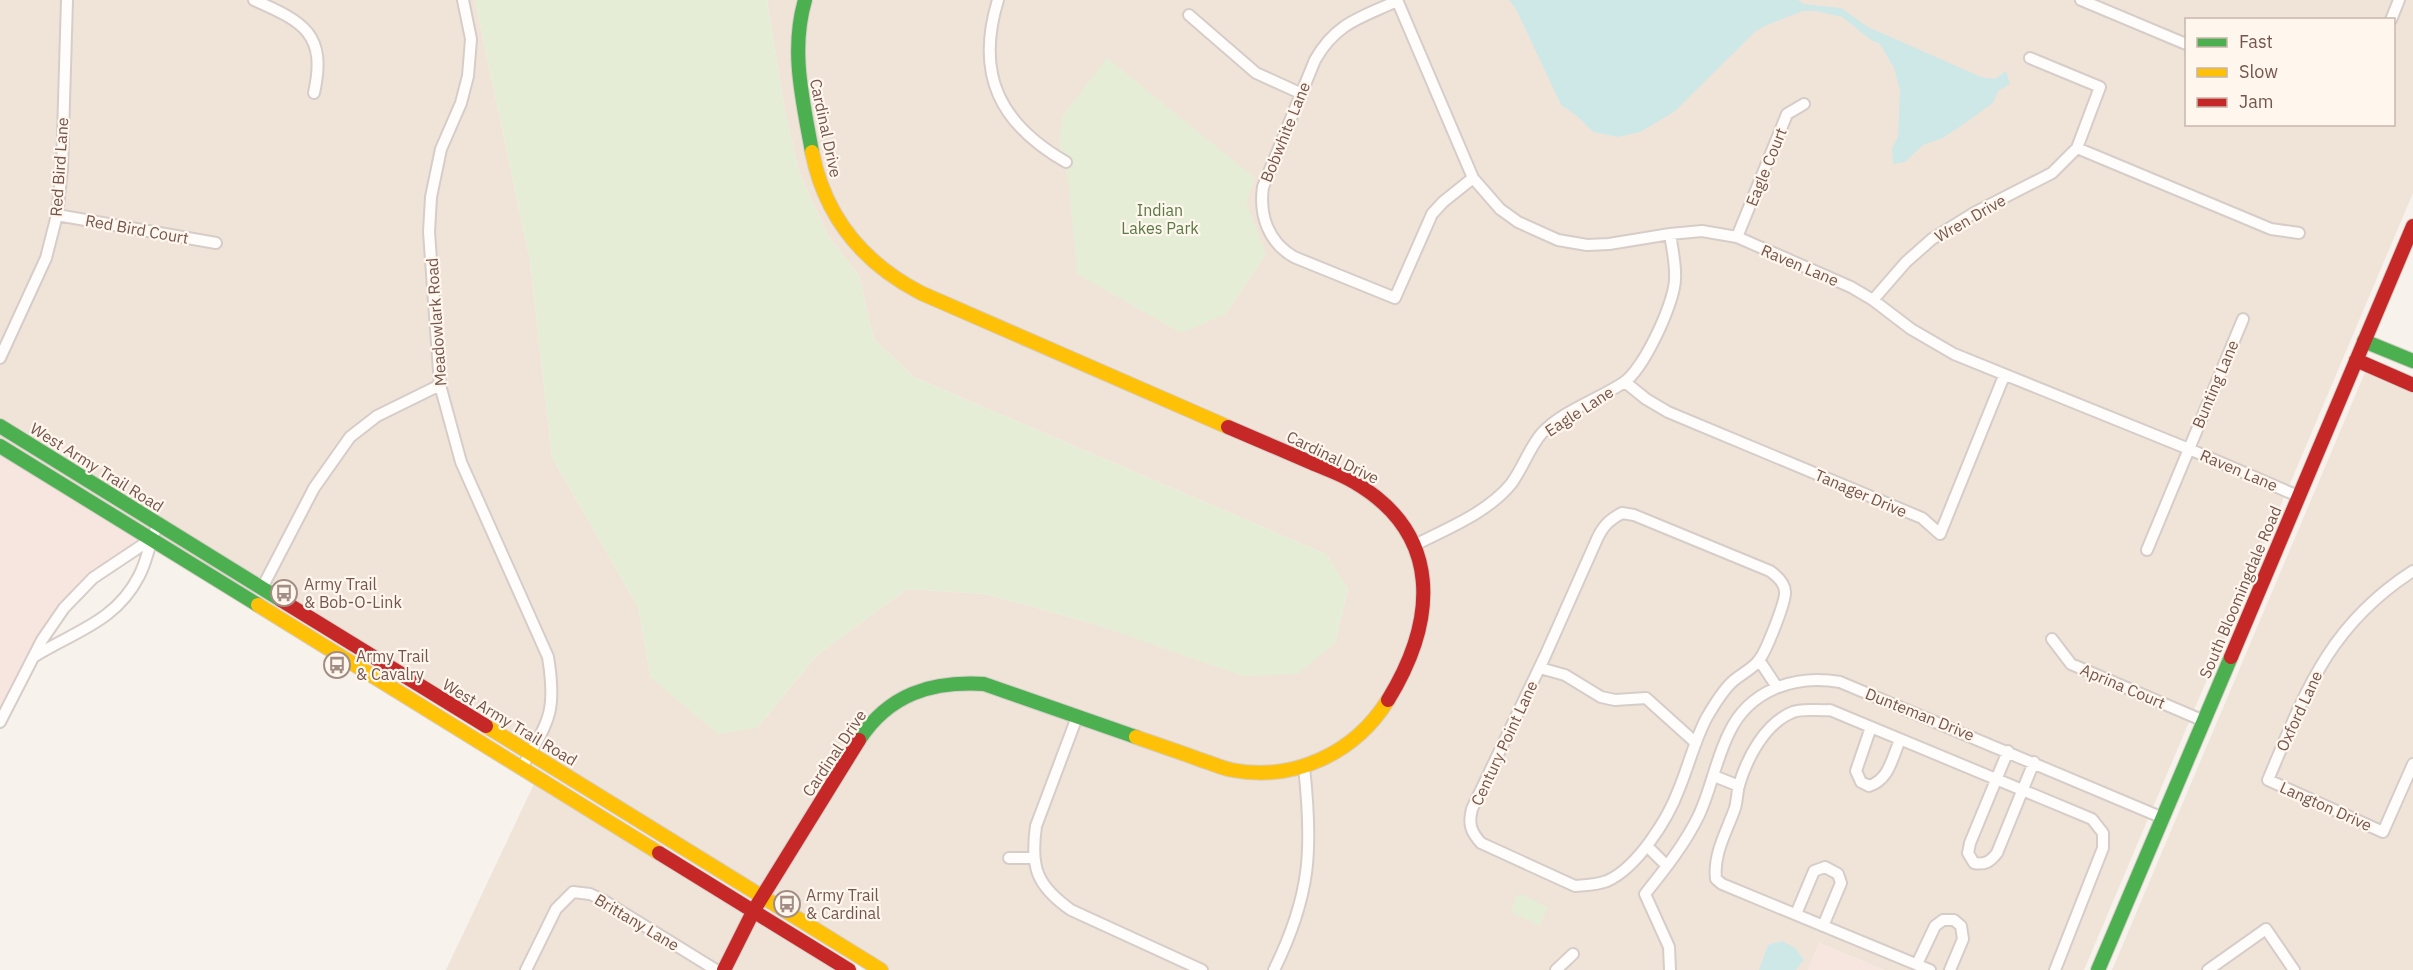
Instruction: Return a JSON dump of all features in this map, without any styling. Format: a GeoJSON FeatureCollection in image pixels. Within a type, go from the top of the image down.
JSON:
{"type":"FeatureCollection","features":[{"type":"Feature","properties":{"kind":"main road","name":"Cardinal Drive"},"geometry":{"type":"LineString","coordinates":[[724,970],[754,910],[861,738],[879,715],[919,688],[942,683],[984,684],[1231,770],[1273,772],[1304,767],[1332,755],[1357,738],[1376,720],[1398,687],[1423,614],[1424,579],[1415,545],[1401,520],[1390,507],[1371,492],[1353,481],[921,293],[900,282],[870,260],[840,224],[824,194],[816,165],[797,67],[797,38],[805,0]]}},
{"type":"Feature","properties":{"kind":"main road","name":"South Bloomingdale Road"},"geometry":{"type":"LineString","coordinates":[[2098,970],[2413,226]]}},
{"type":"Feature","properties":{"kind":"main road"},"geometry":{"type":"LineString","coordinates":[[2364,340],[2413,361]]}},
{"type":"Feature","properties":{"kind":"main road"},"geometry":{"type":"LineString","coordinates":[[2356,360],[2413,385]]}},
{"type":"Feature","properties":{"kind":"main road","name":"West Army Trail Road"},"geometry":{"type":"LineString","coordinates":[[0,426],[881,970]]}},
{"type":"Feature","properties":{"kind":"main road","name":"West Army Trail Road"},"geometry":{"type":"LineString","coordinates":[[0,446],[849,970]]}},
{"type":"Feature","properties":{"kind":"street","name":"Red Bird Lane"},"geometry":{"type":"LineString","coordinates":[[0,358],[46,258],[57,215],[62,169],[67,0]]}},
{"type":"Feature","properties":{"kind":"street"},"geometry":{"type":"LineString","coordinates":[[254,0],[293,18],[307,32],[316,48],[319,71],[314,93]]}},
{"type":"Feature","properties":{"kind":"street","name":"Meadowlark Road"},"geometry":{"type":"LineString","coordinates":[[463,0],[471,39],[468,76],[461,102],[441,149],[430,197],[429,232],[440,386],[461,462],[548,657],[552,680],[552,705],[547,724],[522,767]]}},
{"type":"Feature","properties":{"kind":"street"},"geometry":{"type":"LineString","coordinates":[[998,0],[992,19],[990,44],[994,87],[1009,114],[1029,138],[1066,162]]}},
{"type":"Feature","properties":{"kind":"street"},"geometry":{"type":"LineString","coordinates":[[2081,0],[2185,43]]}},
{"type":"Feature","properties":{"kind":"street"},"geometry":{"type":"LineString","coordinates":[[2392,18],[2399,0]]}},
{"type":"Feature","properties":{"kind":"street","name":"Bobwhite Lane"},"geometry":{"type":"LineString","coordinates":[[1397,1],[1346,25],[1335,33],[1320,51],[1300,93],[1263,187],[1261,202],[1269,231],[1280,246],[1294,257],[1395,298],[1432,214],[1473,178]]}},
{"type":"Feature","properties":{"kind":"street","name":"Raven Lane"},"geometry":{"type":"LineString","coordinates":[[1397,1],[1473,178],[1493,201],[1518,222],[1558,240],[1587,245],[1702,231],[1737,237],[1828,275],[1873,300],[1929,341],[2004,376],[2189,448],[2298,496]]}},
{"type":"Feature","properties":{"kind":"street"},"geometry":{"type":"LineString","coordinates":[[1189,15],[1256,73],[1300,93]]}},
{"type":"Feature","properties":{"kind":"street","name":"Wren Drive"},"geometry":{"type":"LineString","coordinates":[[1873,300],[1906,262],[1932,239],[1974,213],[2052,173],[2077,148],[2100,87],[2030,58]]}},
{"type":"Feature","properties":{"kind":"street","name":"Eagle Court"},"geometry":{"type":"LineString","coordinates":[[1737,237],[1787,114],[1804,104]]}},
{"type":"Feature","properties":{"kind":"street"},"geometry":{"type":"LineString","coordinates":[[2077,148],[2271,229],[2299,233]]}},
{"type":"Feature","properties":{"kind":"street","name":"Red Bird Court"},"geometry":{"type":"LineString","coordinates":[[57,215],[216,243]]}},
{"type":"Feature","properties":{"kind":"street","name":"Eagle Lane"},"geometry":{"type":"LineString","coordinates":[[1415,545],[1485,507],[1509,485],[1536,440],[1551,426],[1625,382],[1646,356],[1673,295],[1675,279],[1670,234]]}},
{"type":"Feature","properties":{"kind":"street","name":"Bunting Lane"},"geometry":{"type":"LineString","coordinates":[[2147,550],[2243,319]]}},
{"type":"Feature","properties":{"kind":"street","name":"Tanager Drive"},"geometry":{"type":"LineString","coordinates":[[1625,382],[1646,399],[1668,412],[1922,518],[1940,534],[2004,376]]}},
{"type":"Feature","properties":{"kind":"street"},"geometry":{"type":"LineString","coordinates":[[262,588],[314,488],[344,444],[372,419],[440,386]]}},
{"type":"Feature","properties":{"kind":"street","name":"Century Point Lane"},"geometry":{"type":"LineString","coordinates":[[1622,513],[1634,515],[1770,571],[1779,578],[1786,590],[1784,603],[1760,660],[1730,684],[1714,704],[1701,728],[1679,790],[1665,820],[1647,846],[1608,880],[1593,885],[1575,886],[1481,843],[1472,833],[1469,821],[1472,809],[1540,668],[1603,527],[1611,519],[1622,513]]}},
{"type":"Feature","properties":{"kind":"street"},"geometry":{"type":"LineString","coordinates":[[35,656],[97,624],[120,606],[138,579],[148,558],[150,540],[158,525]]}},
{"type":"Feature","properties":{"kind":"street"},"geometry":{"type":"LineString","coordinates":[[0,722],[42,640],[71,601],[93,579],[150,540]]}},
{"type":"Feature","properties":{"kind":"street","name":"Oxford Lane"},"geometry":{"type":"LineString","coordinates":[[2268,780],[2307,688],[2332,646],[2366,607],[2413,571]]}},
{"type":"Feature","properties":{"kind":"street","name":"Aprina Court"},"geometry":{"type":"LineString","coordinates":[[2052,639],[2071,663],[2204,721]]}},
{"type":"Feature","properties":{"kind":"street"},"geometry":{"type":"LineString","coordinates":[[1760,660],[1777,687]]}},
{"type":"Feature","properties":{"kind":"street"},"geometry":{"type":"LineString","coordinates":[[1540,668],[1564,675],[1601,697],[1615,700],[1646,698],[1696,743]]}},
{"type":"Feature","properties":{"kind":"street","name":"Dunteman Drive"},"geometry":{"type":"LineString","coordinates":[[1670,970],[1669,947],[1646,894],[1668,866],[1699,815],[1729,732],[1742,712],[1761,696],[1777,687],[1798,680],[1840,682],[2163,818]]}},
{"type":"Feature","properties":{"kind":"street"},"geometry":{"type":"LineString","coordinates":[[1930,970],[1722,884],[1716,879],[1717,856],[1736,806],[1739,786],[1750,757],[1769,729],[1793,711],[1830,710],[2092,819],[2103,832],[2103,848],[2055,970]]}},
{"type":"Feature","properties":{"kind":"street"},"geometry":{"type":"LineString","coordinates":[[1077,717],[1036,826],[1034,868],[1049,892],[1071,910],[1202,970]]}},
{"type":"Feature","properties":{"kind":"street"},"geometry":{"type":"LineString","coordinates":[[1871,727],[1856,771],[1861,782],[1869,786],[1879,783],[1884,777],[1900,740]]}},
{"type":"Feature","properties":{"kind":"street"},"geometry":{"type":"LineString","coordinates":[[2008,751],[1970,843],[1968,853],[1974,863],[1991,861],[1997,853],[2034,762]]}},
{"type":"Feature","properties":{"kind":"street","name":"Langton Drive"},"geometry":{"type":"LineString","coordinates":[[2268,780],[2383,832],[2413,764]]}},
{"type":"Feature","properties":{"kind":"street"},"geometry":{"type":"LineString","coordinates":[[1274,970],[1300,907],[1308,869],[1310,819],[1304,767]]}},
{"type":"Feature","properties":{"kind":"street"},"geometry":{"type":"LineString","coordinates":[[1714,776],[1739,786]]}},
{"type":"Feature","properties":{"kind":"street"},"geometry":{"type":"LineString","coordinates":[[1647,846],[1668,866]]}},
{"type":"Feature","properties":{"kind":"street"},"geometry":{"type":"LineString","coordinates":[[1009,858],[1034,858]]}},
{"type":"Feature","properties":{"kind":"street"},"geometry":{"type":"LineString","coordinates":[[1796,914],[1814,871],[1826,867],[1838,874],[1841,883],[1823,926]]}},
{"type":"Feature","properties":{"kind":"street","name":"Brittany Lane"},"geometry":{"type":"LineString","coordinates":[[526,970],[556,909],[573,891],[590,894],[601,900],[716,970]]}},
{"type":"Feature","properties":{"kind":"street"},"geometry":{"type":"LineString","coordinates":[[1917,964],[1935,926],[1943,920],[1954,920],[1961,926],[1963,939],[1950,970]]}},
{"type":"Feature","properties":{"kind":"street"},"geometry":{"type":"LineString","coordinates":[[2208,970],[2266,929],[2294,970]]}},
{"type":"Feature","properties":{"kind":"street"},"geometry":{"type":"LineString","coordinates":[[1556,970],[1573,954]]}},
{"type":"Feature","properties":{"kind":"shaded area"},"geometry":{"type":"Polygon","coordinates":[[[0,0],[475,0],[530,261],[552,457],[638,607],[651,678],[757,728],[817,655],[907,589],[986,594],[1094,624],[1335,643],[1348,589],[1326,554],[914,377],[874,339],[859,276],[828,236],[799,172],[784,105],[767,0],[2413,0],[2413,193],[2084,970],[1884,970],[1819,943],[1808,970],[887,970],[595,790],[0,445],[0,0]]]}},
{"type":"Feature","properties":{"kind":"shaded area"},"geometry":{"type":"Polygon","coordinates":[[[2369,363],[2413,381],[2413,970],[2112,970],[2369,363]]]}},
{"type":"Feature","properties":{"kind":"shaded area"},"geometry":{"type":"Polygon","coordinates":[[[0,453],[141,540],[67,596],[12,684],[0,711],[0,453]]]}},
{"type":"Feature","properties":{"kind":"shaded area"},"geometry":{"type":"Polygon","coordinates":[[[535,782],[840,970],[446,970],[535,782]]]}},
{"type":"Feature","properties":{"kind":"shaded area"},"geometry":{"type":"Polygon","coordinates":[[[1819,943],[1884,970],[1808,970],[1819,943]]]}},
{"type":"Feature","properties":{"kind":"green space"},"geometry":{"type":"Polygon","coordinates":[[[475,0],[767,0],[784,105],[799,172],[828,236],[859,276],[874,339],[914,377],[1326,554],[1348,588],[1335,643],[1297,674],[1243,676],[1094,624],[986,594],[907,589],[817,655],[757,728],[718,734],[651,678],[638,607],[552,457],[530,261],[475,0]]]}},
{"type":"Feature","properties":{"kind":"green space","name":"Indian Lakes Park"},"geometry":{"type":"Polygon","coordinates":[[[1107,58],[1255,178],[1246,202],[1266,254],[1226,314],[1181,333],[1077,274],[1069,184],[1059,143],[1062,117],[1107,58]]]}},
{"type":"Feature","properties":{"kind":"green space"},"geometry":{"type":"Polygon","coordinates":[[[1517,895],[1523,895],[1548,908],[1539,926],[1511,912],[1517,895]]]}},
{"type":"Feature","properties":{"kind":"water"},"geometry":{"type":"Polygon","coordinates":[[[1509,0],[1798,0],[1804,4],[1841,8],[1868,27],[1981,77],[1995,79],[2006,71],[2010,84],[1998,91],[1993,103],[1965,123],[1943,138],[1923,145],[1905,162],[1893,164],[1892,148],[1898,137],[1900,91],[1894,68],[1880,44],[1871,40],[1842,17],[1816,11],[1803,11],[1756,31],[1674,112],[1640,132],[1618,137],[1593,132],[1577,116],[1561,105],[1516,9],[1509,0]]]}},
{"type":"Feature","properties":{"kind":"water"},"geometry":{"type":"Polygon","coordinates":[[[1782,941],[1795,948],[1804,960],[1796,970],[1759,970],[1768,945],[1782,941]]]}},
{"type":"Feature","properties":{"kind":"traffic: fast"},"geometry":{"type":"LineString","coordinates":[[805,0],[798,38],[798,57],[812,152]]}},
{"type":"Feature","properties":{"kind":"traffic: fast"},"geometry":{"type":"LineString","coordinates":[[2364,341],[2413,361]]}},
{"type":"Feature","properties":{"kind":"traffic: fast"},"geometry":{"type":"LineString","coordinates":[[0,426],[281,600]]}},
{"type":"Feature","properties":{"kind":"traffic: fast"},"geometry":{"type":"LineString","coordinates":[[0,446],[258,605]]}},
{"type":"Feature","properties":{"kind":"traffic: fast"},"geometry":{"type":"LineString","coordinates":[[2098,970],[2231,657]]}},
{"type":"Feature","properties":{"kind":"traffic: fast"},"geometry":{"type":"LineString","coordinates":[[859,740],[871,724],[898,701],[929,688],[965,684],[984,684],[1136,737]]}},
{"type":"Feature","properties":{"kind":"traffic: slow"},"geometry":{"type":"LineString","coordinates":[[812,152],[826,197],[837,217],[864,252],[900,281],[921,293],[1228,427]]}},
{"type":"Feature","properties":{"kind":"traffic: slow"},"geometry":{"type":"LineString","coordinates":[[258,605],[659,853]]}},
{"type":"Feature","properties":{"kind":"traffic: slow"},"geometry":{"type":"LineString","coordinates":[[1136,737],[1228,769],[1255,773],[1278,772],[1300,767],[1340,749],[1374,719],[1388,700]]}},
{"type":"Feature","properties":{"kind":"traffic: slow"},"geometry":{"type":"LineString","coordinates":[[486,726],[881,970]]}},
{"type":"Feature","properties":{"kind":"traffic: jam"},"geometry":{"type":"LineString","coordinates":[[2231,657],[2413,226]]}},
{"type":"Feature","properties":{"kind":"traffic: jam"},"geometry":{"type":"LineString","coordinates":[[2356,360],[2413,385]]}},
{"type":"Feature","properties":{"kind":"traffic: jam"},"geometry":{"type":"LineString","coordinates":[[1228,427],[1349,479],[1383,503],[1404,527],[1417,553],[1423,580],[1422,610],[1416,640],[1404,670],[1388,700]]}},
{"type":"Feature","properties":{"kind":"traffic: jam"},"geometry":{"type":"LineString","coordinates":[[281,600],[486,726]]}},
{"type":"Feature","properties":{"kind":"traffic: jam"},"geometry":{"type":"LineString","coordinates":[[724,970],[754,910],[859,740]]}},
{"type":"Feature","properties":{"kind":"traffic: jam"},"geometry":{"type":"LineString","coordinates":[[659,853],[849,970]]}},
{"type":"Feature","properties":{"kind":"place","name":"Army Trail & Bob-O-Link"},"geometry":{"type":"Point","coordinates":[284,593]}},
{"type":"Feature","properties":{"kind":"place","name":"Army Trail & Cavalry"},"geometry":{"type":"Point","coordinates":[337,665]}},
{"type":"Feature","properties":{"kind":"place","name":"Army Trail & Cardinal"},"geometry":{"type":"Point","coordinates":[787,904]}}]}
